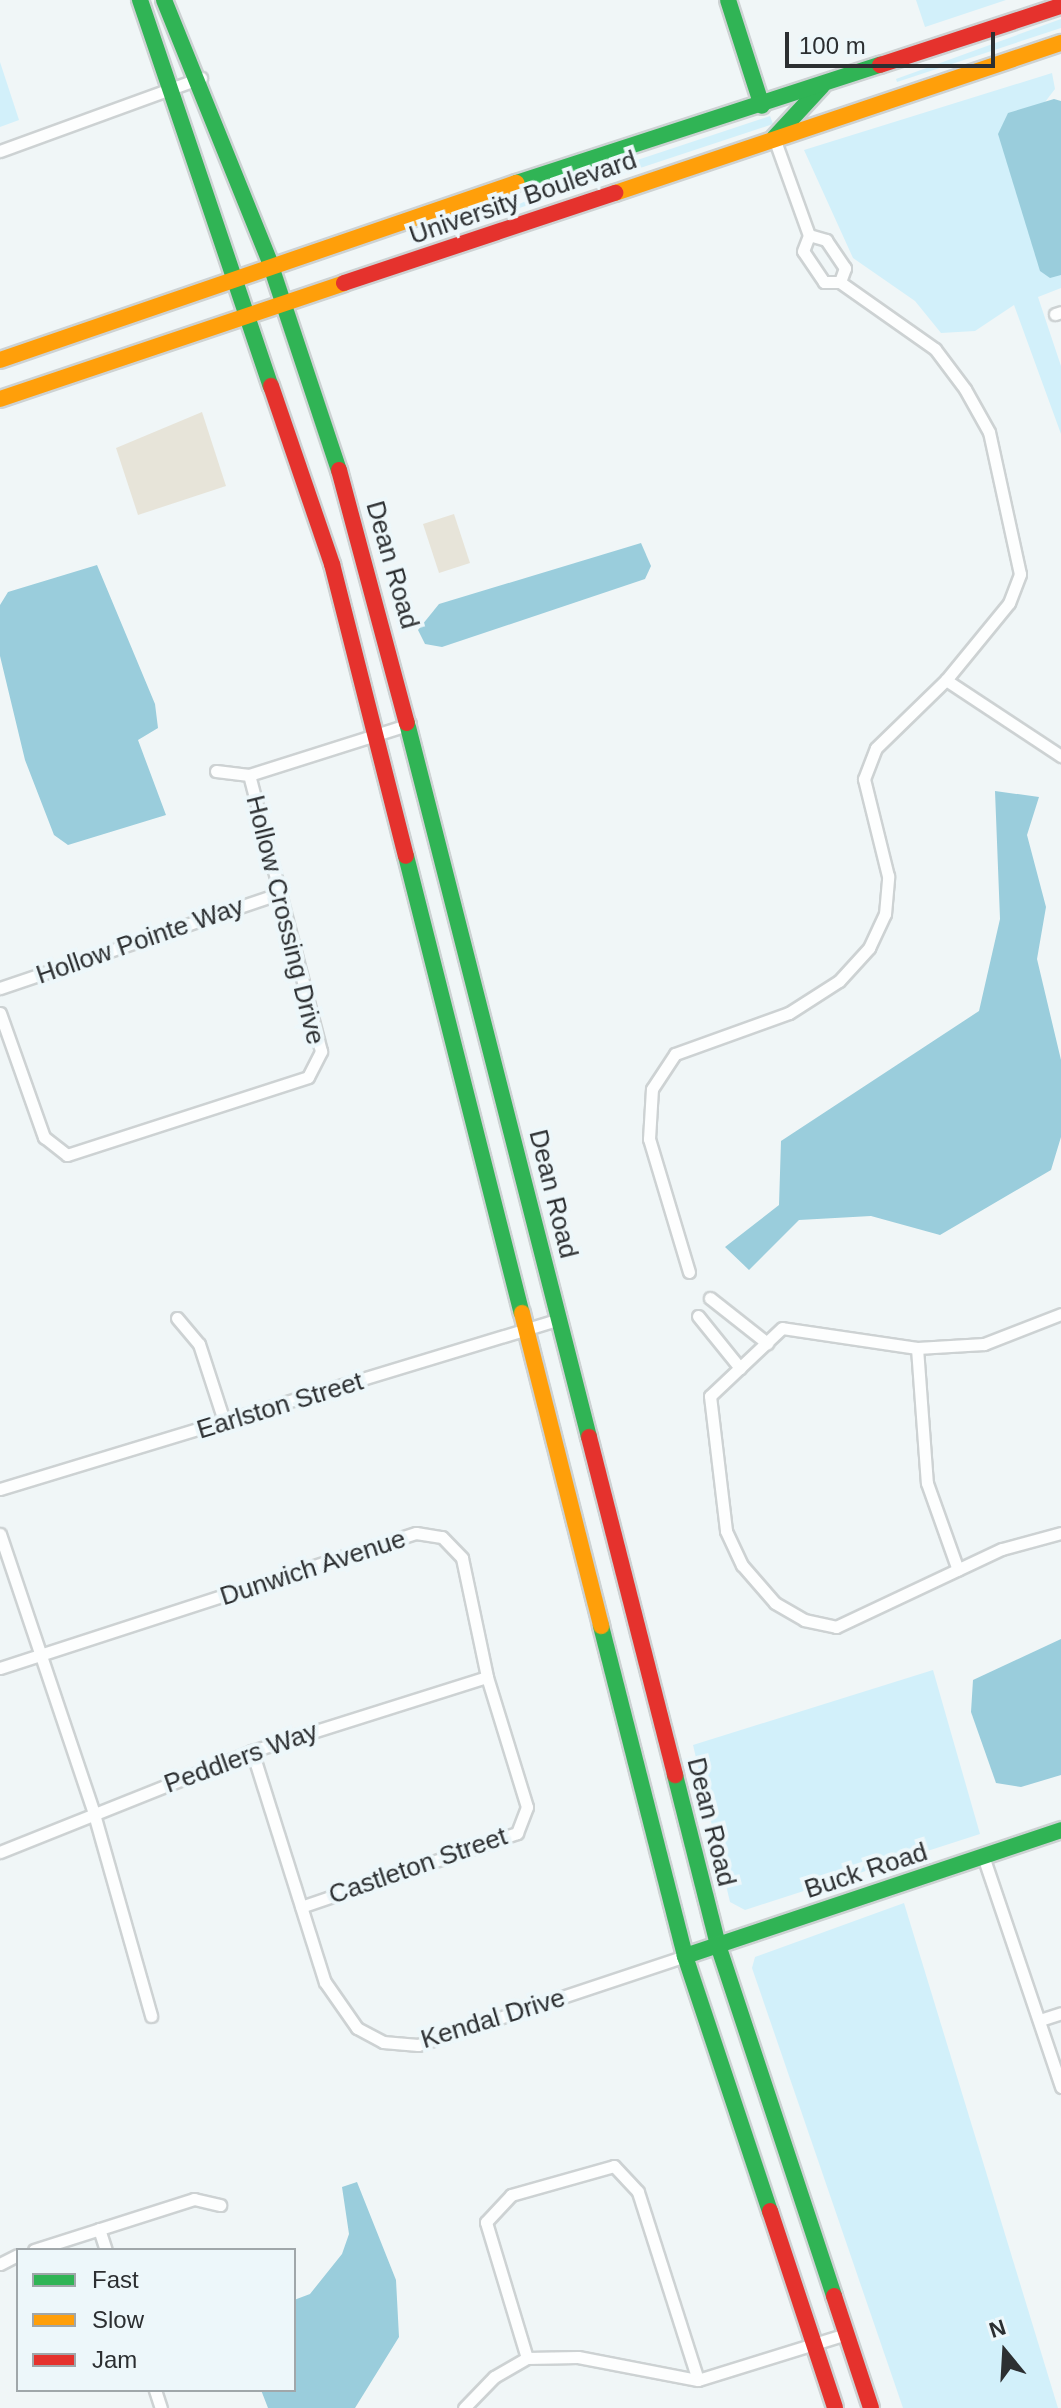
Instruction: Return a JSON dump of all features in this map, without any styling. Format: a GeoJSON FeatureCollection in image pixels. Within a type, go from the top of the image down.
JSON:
{"type":"FeatureCollection","features":[{"type":"Feature","properties":{"kind":"main road"},"geometry":{"type":"LineString","coordinates":[[140,0],[309,486],[377,734],[685,1956],[835,2408]]}},
{"type":"Feature","properties":{"kind":"main road","name":"Dean Road"},"geometry":{"type":"LineString","coordinates":[[164,0],[201,78],[270,263],[358,529],[718,1945],[871,2408]]}},
{"type":"Feature","properties":{"kind":"main road"},"geometry":{"type":"LineString","coordinates":[[728,0],[762,106]]}},
{"type":"Feature","properties":{"kind":"main road","name":"University Boulevard"},"geometry":{"type":"LineString","coordinates":[[0,360],[270,263],[762,106],[1061,6]]}},
{"type":"Feature","properties":{"kind":"main road","name":"University Boulevard"},"geometry":{"type":"LineString","coordinates":[[0,399],[1061,43]]}},
{"type":"Feature","properties":{"kind":"main road"},"geometry":{"type":"LineString","coordinates":[[774,138],[822,86]]}},
{"type":"Feature","properties":{"kind":"main road","name":"Buck Road"},"geometry":{"type":"LineString","coordinates":[[685,1956],[1061,1830]]}},
{"type":"Feature","properties":{"kind":"street"},"geometry":{"type":"LineString","coordinates":[[0,151],[201,78]]}},
{"type":"Feature","properties":{"kind":"street"},"geometry":{"type":"LineString","coordinates":[[689,1272],[649,1139],[652,1089],[675,1054],[789,1013],[839,981],[869,948],[885,914],[888,876],[864,779],[876,748],[946,680],[1009,603],[1020,574],[1014,527],[989,432],[965,389],[935,349],[840,282],[824,282],[803,251],[809,235],[774,138]]}},
{"type":"Feature","properties":{"kind":"street"},"geometry":{"type":"LineString","coordinates":[[809,235],[826,240],[839,258],[845,268],[840,282]]}},
{"type":"Feature","properties":{"kind":"street"},"geometry":{"type":"LineString","coordinates":[[946,680],[1061,756]]}},
{"type":"Feature","properties":{"kind":"street"},"geometry":{"type":"LineString","coordinates":[[216,771],[249,775],[410,724]]}},
{"type":"Feature","properties":{"kind":"street","name":"Hollow Crossing Drive"},"geometry":{"type":"LineString","coordinates":[[0,1013],[44,1137],[67,1155],[308,1077],[321,1051],[249,775]]}},
{"type":"Feature","properties":{"kind":"street","name":"Hollow Pointe Way"},"geometry":{"type":"LineString","coordinates":[[0,988],[280,893]]}},
{"type":"Feature","properties":{"kind":"street"},"geometry":{"type":"LineString","coordinates":[[710,1298],[767,1343]]}},
{"type":"Feature","properties":{"kind":"street"},"geometry":{"type":"LineString","coordinates":[[1061,1314],[984,1344],[917,1348],[782,1328],[710,1396],[726,1531],[742,1565],[775,1603],[836,1627],[958,1570],[1061,1533]]}},
{"type":"Feature","properties":{"kind":"street"},"geometry":{"type":"LineString","coordinates":[[698,1316],[740,1368]]}},
{"type":"Feature","properties":{"kind":"street"},"geometry":{"type":"LineString","coordinates":[[177,1318],[199,1344],[225,1424]]}},
{"type":"Feature","properties":{"kind":"street","name":"Earlston Street"},"geometry":{"type":"LineString","coordinates":[[0,1489],[225,1424],[560,1319]]}},
{"type":"Feature","properties":{"kind":"street"},"geometry":{"type":"LineString","coordinates":[[917,1348],[927,1483],[958,1570]]}},
{"type":"Feature","properties":{"kind":"street","name":"Dunwich Avenue"},"geometry":{"type":"LineString","coordinates":[[0,1668],[42,1659],[416,1533],[442,1537],[462,1558],[487,1677]]}},
{"type":"Feature","properties":{"kind":"street"},"geometry":{"type":"LineString","coordinates":[[0,1534],[94,1814],[151,2016]]}},
{"type":"Feature","properties":{"kind":"street","name":"Peddlers Way"},"geometry":{"type":"LineString","coordinates":[[0,1852],[252,1751],[487,1677]]}},
{"type":"Feature","properties":{"kind":"street","name":"Castleton Street"},"geometry":{"type":"LineString","coordinates":[[301,1907],[517,1833],[527,1807],[487,1677]]}},
{"type":"Feature","properties":{"kind":"street","name":"Kendal Drive"},"geometry":{"type":"LineString","coordinates":[[252,1751],[325,1982],[357,2028],[383,2042],[418,2045],[685,1956]]}},
{"type":"Feature","properties":{"kind":"street"},"geometry":{"type":"LineString","coordinates":[[983,1856],[1061,2087]]}},
{"type":"Feature","properties":{"kind":"street"},"geometry":{"type":"LineString","coordinates":[[1040,2020],[1061,2013]]}},
{"type":"Feature","properties":{"kind":"street"},"geometry":{"type":"LineString","coordinates":[[527,2358],[486,2222],[511,2195],[614,2166],[638,2192],[698,2380]]}},
{"type":"Feature","properties":{"kind":"street"},"geometry":{"type":"LineString","coordinates":[[40,2248],[194,2199],[220,2205]]}},
{"type":"Feature","properties":{"kind":"street"},"geometry":{"type":"LineString","coordinates":[[99,2229],[105,2248]]}},
{"type":"Feature","properties":{"kind":"street"},"geometry":{"type":"LineString","coordinates":[[464,2408],[494,2377],[527,2358],[578,2357],[698,2380],[847,2334]]}},
{"type":"Feature","properties":{"kind":"shaded area"},"geometry":{"type":"Polygon","coordinates":[[[916,0],[1006,0],[925,27],[916,0]]]}},
{"type":"Feature","properties":{"kind":"shaded area"},"geometry":{"type":"Polygon","coordinates":[[[1061,19],[1061,28],[897,82],[896,79],[1061,19]]]}},
{"type":"Feature","properties":{"kind":"shaded area"},"geometry":{"type":"Polygon","coordinates":[[[0,62],[19,120],[0,127],[0,62]]]}},
{"type":"Feature","properties":{"kind":"shaded area"},"geometry":{"type":"Polygon","coordinates":[[[1052,73],[1055,89],[1045,102],[1061,103],[1061,288],[1038,297],[1061,366],[1061,434],[1014,305],[975,331],[941,333],[915,301],[853,258],[804,150],[1052,73]]]}},
{"type":"Feature","properties":{"kind":"shaded area"},"geometry":{"type":"Polygon","coordinates":[[[1054,99],[1061,101],[1061,275],[1050,278],[1040,271],[998,134],[1008,113],[1054,99]]]}},
{"type":"Feature","properties":{"kind":"shaded area"},"geometry":{"type":"Polygon","coordinates":[[[770,116],[773,124],[477,222],[571,182],[770,116]]]}},
{"type":"Feature","properties":{"kind":"shaded area"},"geometry":{"type":"Polygon","coordinates":[[[641,543],[651,566],[645,579],[442,647],[425,644],[418,630],[439,604],[641,543]]]}},
{"type":"Feature","properties":{"kind":"shaded area"},"geometry":{"type":"Polygon","coordinates":[[[97,565],[155,704],[158,728],[138,740],[166,815],[68,845],[54,835],[25,760],[0,656],[0,605],[8,592],[97,565]]]}},
{"type":"Feature","properties":{"kind":"shaded area"},"geometry":{"type":"Polygon","coordinates":[[[995,791],[1039,797],[1027,835],[1046,907],[1037,959],[1061,1060],[1061,1137],[1051,1170],[940,1235],[871,1216],[799,1220],[749,1270],[725,1247],[779,1205],[781,1141],[979,1011],[1000,919],[995,791]]]}},
{"type":"Feature","properties":{"kind":"shaded area"},"geometry":{"type":"Polygon","coordinates":[[[1061,1639],[1061,1775],[1021,1787],[996,1783],[971,1712],[973,1680],[1061,1639]]]}},
{"type":"Feature","properties":{"kind":"shaded area"},"geometry":{"type":"Polygon","coordinates":[[[933,1670],[980,1834],[745,1910],[730,1902],[693,1745],[933,1670]]]}},
{"type":"Feature","properties":{"kind":"shaded area"},"geometry":{"type":"Polygon","coordinates":[[[904,1903],[1058,2408],[903,2408],[752,1968],[755,1957],[904,1903]]]}},
{"type":"Feature","properties":{"kind":"shaded area"},"geometry":{"type":"Polygon","coordinates":[[[357,2182],[396,2280],[399,2337],[355,2408],[268,2408],[262,2392],[296,2392],[296,2299],[310,2294],[342,2254],[349,2234],[342,2187],[357,2182]]]}},
{"type":"Feature","properties":{"kind":"building"},"geometry":{"type":"Polygon","coordinates":[[[202,412],[226,486],[138,515],[116,448],[202,412]]]}},
{"type":"Feature","properties":{"kind":"building"},"geometry":{"type":"Polygon","coordinates":[[[454,514],[470,563],[439,573],[423,524],[454,514]]]}},
{"type":"Feature","properties":{"kind":"traffic: fast"},"geometry":{"type":"LineString","coordinates":[[140,0],[271,386]]}},
{"type":"Feature","properties":{"kind":"traffic: fast"},"geometry":{"type":"LineString","coordinates":[[164,0],[270,263],[339,470]]}},
{"type":"Feature","properties":{"kind":"traffic: fast"},"geometry":{"type":"LineString","coordinates":[[728,0],[762,106]]}},
{"type":"Feature","properties":{"kind":"traffic: fast"},"geometry":{"type":"LineString","coordinates":[[516,183],[880,65]]}},
{"type":"Feature","properties":{"kind":"traffic: fast"},"geometry":{"type":"LineString","coordinates":[[774,138],[822,86]]}},
{"type":"Feature","properties":{"kind":"traffic: fast"},"geometry":{"type":"LineString","coordinates":[[407,723],[589,1437]]}},
{"type":"Feature","properties":{"kind":"traffic: fast"},"geometry":{"type":"LineString","coordinates":[[406,856],[522,1313]]}},
{"type":"Feature","properties":{"kind":"traffic: fast"},"geometry":{"type":"LineString","coordinates":[[601,1626],[685,1956],[770,2211]]}},
{"type":"Feature","properties":{"kind":"traffic: fast"},"geometry":{"type":"LineString","coordinates":[[675,1775],[718,1945],[834,2296]]}},
{"type":"Feature","properties":{"kind":"traffic: fast"},"geometry":{"type":"LineString","coordinates":[[685,1956],[1061,1830]]}},
{"type":"Feature","properties":{"kind":"traffic: slow"},"geometry":{"type":"LineString","coordinates":[[615,193],[1061,43]]}},
{"type":"Feature","properties":{"kind":"traffic: slow"},"geometry":{"type":"LineString","coordinates":[[0,360],[516,183]]}},
{"type":"Feature","properties":{"kind":"traffic: slow"},"geometry":{"type":"LineString","coordinates":[[0,399],[344,283]]}},
{"type":"Feature","properties":{"kind":"traffic: slow"},"geometry":{"type":"LineString","coordinates":[[522,1313],[601,1626]]}},
{"type":"Feature","properties":{"kind":"traffic: jam"},"geometry":{"type":"LineString","coordinates":[[880,65],[1061,6]]}},
{"type":"Feature","properties":{"kind":"traffic: jam"},"geometry":{"type":"LineString","coordinates":[[344,283],[615,193]]}},
{"type":"Feature","properties":{"kind":"traffic: jam"},"geometry":{"type":"LineString","coordinates":[[271,386],[332,564],[406,856]]}},
{"type":"Feature","properties":{"kind":"traffic: jam"},"geometry":{"type":"LineString","coordinates":[[339,470],[407,723]]}},
{"type":"Feature","properties":{"kind":"traffic: jam"},"geometry":{"type":"LineString","coordinates":[[589,1437],[675,1775]]}},
{"type":"Feature","properties":{"kind":"traffic: jam"},"geometry":{"type":"LineString","coordinates":[[770,2211],[835,2408]]}},
{"type":"Feature","properties":{"kind":"traffic: jam"},"geometry":{"type":"LineString","coordinates":[[834,2296],[871,2408]]}}]}
